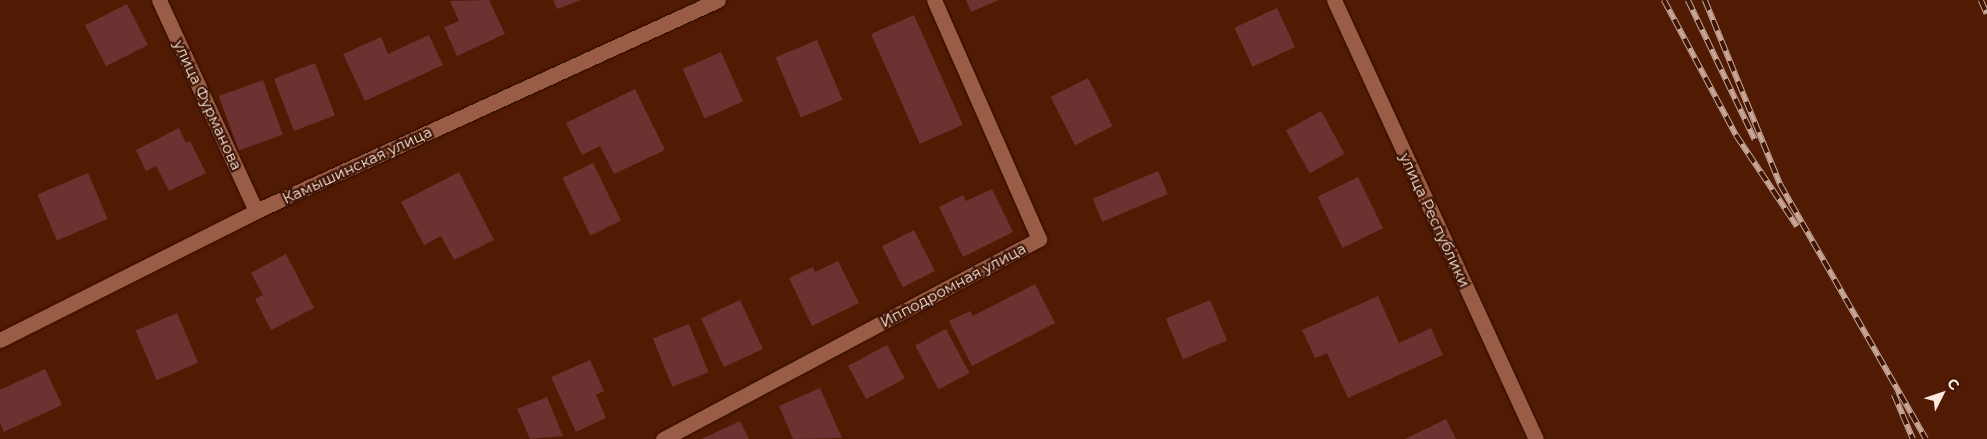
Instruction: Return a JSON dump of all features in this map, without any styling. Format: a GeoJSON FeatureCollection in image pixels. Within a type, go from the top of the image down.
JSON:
{"type":"FeatureCollection","features":[{"type":"Feature","properties":{"kind":"street","name":"улица Фурманова"},"geometry":{"type":"LineString","coordinates":[[159,0],[256,211]]}},
{"type":"Feature","properties":{"kind":"street","name":"Камышинская улица"},"geometry":{"type":"LineString","coordinates":[[0,340],[256,211],[718,0]]}},
{"type":"Feature","properties":{"kind":"street","name":"Ипподромная улица"},"geometry":{"type":"LineString","coordinates":[[663,439],[1039,239],[934,0]]}},
{"type":"Feature","properties":{"kind":"street","name":"улица Республики"},"geometry":{"type":"LineString","coordinates":[[1334,0],[1536,439]]}},
{"type":"Feature","properties":{"kind":"building"},"geometry":{"type":"Polygon","coordinates":[[[489,0],[505,34],[457,56],[444,27],[459,21],[450,1],[489,0]]]}},
{"type":"Feature","properties":{"kind":"building"},"geometry":{"type":"Polygon","coordinates":[[[553,0],[581,0],[557,9],[553,0]]]}},
{"type":"Feature","properties":{"kind":"building"},"geometry":{"type":"Polygon","coordinates":[[[966,0],[999,0],[971,12],[966,0]]]}},
{"type":"Feature","properties":{"kind":"building"},"geometry":{"type":"Polygon","coordinates":[[[127,4],[148,45],[106,66],[85,25],[127,4]]]}},
{"type":"Feature","properties":{"kind":"building"},"geometry":{"type":"Polygon","coordinates":[[[1277,8],[1295,47],[1253,67],[1234,28],[1277,8]]]}},
{"type":"Feature","properties":{"kind":"building"},"geometry":{"type":"Polygon","coordinates":[[[914,15],[963,125],[920,144],[871,34],[914,15]]]}},
{"type":"Feature","properties":{"kind":"building"},"geometry":{"type":"Polygon","coordinates":[[[429,35],[443,65],[365,101],[343,54],[381,37],[388,54],[429,35]]]}},
{"type":"Feature","properties":{"kind":"building"},"geometry":{"type":"Polygon","coordinates":[[[817,40],[842,100],[801,117],[776,58],[817,40]]]}},
{"type":"Feature","properties":{"kind":"building"},"geometry":{"type":"Polygon","coordinates":[[[721,52],[743,101],[705,118],[683,69],[721,52]]]}},
{"type":"Feature","properties":{"kind":"building"},"geometry":{"type":"Polygon","coordinates":[[[315,63],[335,115],[294,131],[274,79],[315,63]]]}},
{"type":"Feature","properties":{"kind":"building"},"geometry":{"type":"Polygon","coordinates":[[[1088,78],[1113,126],[1075,145],[1051,97],[1088,78]]]}},
{"type":"Feature","properties":{"kind":"building"},"geometry":{"type":"Polygon","coordinates":[[[263,80],[283,135],[239,151],[219,96],[263,80]]]}},
{"type":"Feature","properties":{"kind":"building"},"geometry":{"type":"Polygon","coordinates":[[[635,89],[665,150],[614,174],[600,146],[582,155],[566,123],[635,89]]]}},
{"type":"Feature","properties":{"kind":"building"},"geometry":{"type":"Polygon","coordinates":[[[1321,111],[1345,154],[1310,173],[1286,130],[1321,111]]]}},
{"type":"Feature","properties":{"kind":"building"},"geometry":{"type":"Polygon","coordinates":[[[179,128],[186,143],[190,141],[206,173],[169,191],[156,166],[146,171],[136,150],[179,128]]]}},
{"type":"Feature","properties":{"kind":"building"},"geometry":{"type":"Polygon","coordinates":[[[593,163],[621,221],[590,235],[562,178],[593,163]]]}},
{"type":"Feature","properties":{"kind":"building"},"geometry":{"type":"Polygon","coordinates":[[[1158,171],[1168,194],[1102,222],[1093,199],[1158,171]]]}},
{"type":"Feature","properties":{"kind":"building"},"geometry":{"type":"Polygon","coordinates":[[[459,172],[494,240],[454,260],[441,236],[424,245],[401,202],[459,172]]]}},
{"type":"Feature","properties":{"kind":"building"},"geometry":{"type":"Polygon","coordinates":[[[88,173],[108,219],[57,241],[37,194],[88,173]]]}},
{"type":"Feature","properties":{"kind":"building"},"geometry":{"type":"Polygon","coordinates":[[[1358,177],[1383,228],[1343,248],[1318,197],[1358,177]]]}},
{"type":"Feature","properties":{"kind":"building"},"geometry":{"type":"Polygon","coordinates":[[[992,189],[1013,232],[963,257],[939,207],[963,195],[966,201],[992,189]]]}},
{"type":"Feature","properties":{"kind":"building"},"geometry":{"type":"Polygon","coordinates":[[[914,230],[935,271],[903,287],[882,246],[914,230]]]}},
{"type":"Feature","properties":{"kind":"building"},"geometry":{"type":"Polygon","coordinates":[[[286,254],[314,308],[271,330],[255,299],[263,295],[251,273],[286,254]]]}},
{"type":"Feature","properties":{"kind":"building"},"geometry":{"type":"Polygon","coordinates":[[[838,261],[859,303],[812,326],[789,278],[813,267],[815,272],[838,261]]]}},
{"type":"Feature","properties":{"kind":"building"},"geometry":{"type":"Polygon","coordinates":[[[1035,284],[1055,323],[972,366],[949,321],[970,311],[973,316],[1035,284]]]}},
{"type":"Feature","properties":{"kind":"building"},"geometry":{"type":"Polygon","coordinates":[[[1378,296],[1399,343],[1431,328],[1443,355],[1348,398],[1327,353],[1315,358],[1302,330],[1378,296]]]}},
{"type":"Feature","properties":{"kind":"building"},"geometry":{"type":"Polygon","coordinates":[[[740,300],[763,349],[724,367],[701,318],[740,300]]]}},
{"type":"Feature","properties":{"kind":"building"},"geometry":{"type":"Polygon","coordinates":[[[1210,300],[1227,341],[1183,359],[1166,319],[1210,300]]]}},
{"type":"Feature","properties":{"kind":"building"},"geometry":{"type":"Polygon","coordinates":[[[177,313],[198,363],[157,380],[136,331],[177,313]]]}},
{"type":"Feature","properties":{"kind":"building"},"geometry":{"type":"Polygon","coordinates":[[[689,324],[708,372],[672,387],[653,339],[689,324]]]}},
{"type":"Feature","properties":{"kind":"building"},"geometry":{"type":"Polygon","coordinates":[[[946,329],[969,373],[939,390],[915,345],[946,329]]]}},
{"type":"Feature","properties":{"kind":"building"},"geometry":{"type":"Polygon","coordinates":[[[887,345],[905,379],[866,399],[848,366],[887,345]]]}},
{"type":"Feature","properties":{"kind":"building"},"geometry":{"type":"Polygon","coordinates":[[[590,360],[604,391],[596,395],[606,418],[576,432],[551,377],[590,360]]]}},
{"type":"Feature","properties":{"kind":"building"},"geometry":{"type":"Polygon","coordinates":[[[45,369],[62,405],[4,432],[0,423],[0,390],[45,369]]]}},
{"type":"Feature","properties":{"kind":"building"},"geometry":{"type":"Polygon","coordinates":[[[820,388],[842,438],[793,439],[779,406],[820,388]]]}},
{"type":"Feature","properties":{"kind":"building"},"geometry":{"type":"Polygon","coordinates":[[[547,397],[563,436],[530,439],[517,409],[547,397]]]}},
{"type":"Feature","properties":{"kind":"building"},"geometry":{"type":"Polygon","coordinates":[[[1446,419],[1456,439],[1405,439],[1446,419]]]}},
{"type":"Feature","properties":{"kind":"building"},"geometry":{"type":"Polygon","coordinates":[[[740,421],[749,439],[702,439],[740,421]]]}},
{"type":"Feature","properties":{"kind":"railway"},"geometry":{"type":"LineString","coordinates":[[1664,0],[1736,135],[1797,226]]}},
{"type":"Feature","properties":{"kind":"railway"},"geometry":{"type":"LineString","coordinates":[[1688,0],[1755,140]]}},
{"type":"Feature","properties":{"kind":"railway"},"geometry":{"type":"LineString","coordinates":[[1705,0],[1780,184],[1926,439]]}},
{"type":"Feature","properties":{"kind":"railway"},"geometry":{"type":"LineString","coordinates":[[1981,0],[1987,14]]}},
{"type":"Feature","properties":{"kind":"railway"},"geometry":{"type":"LineString","coordinates":[[1894,394],[1913,439]]}}]}
